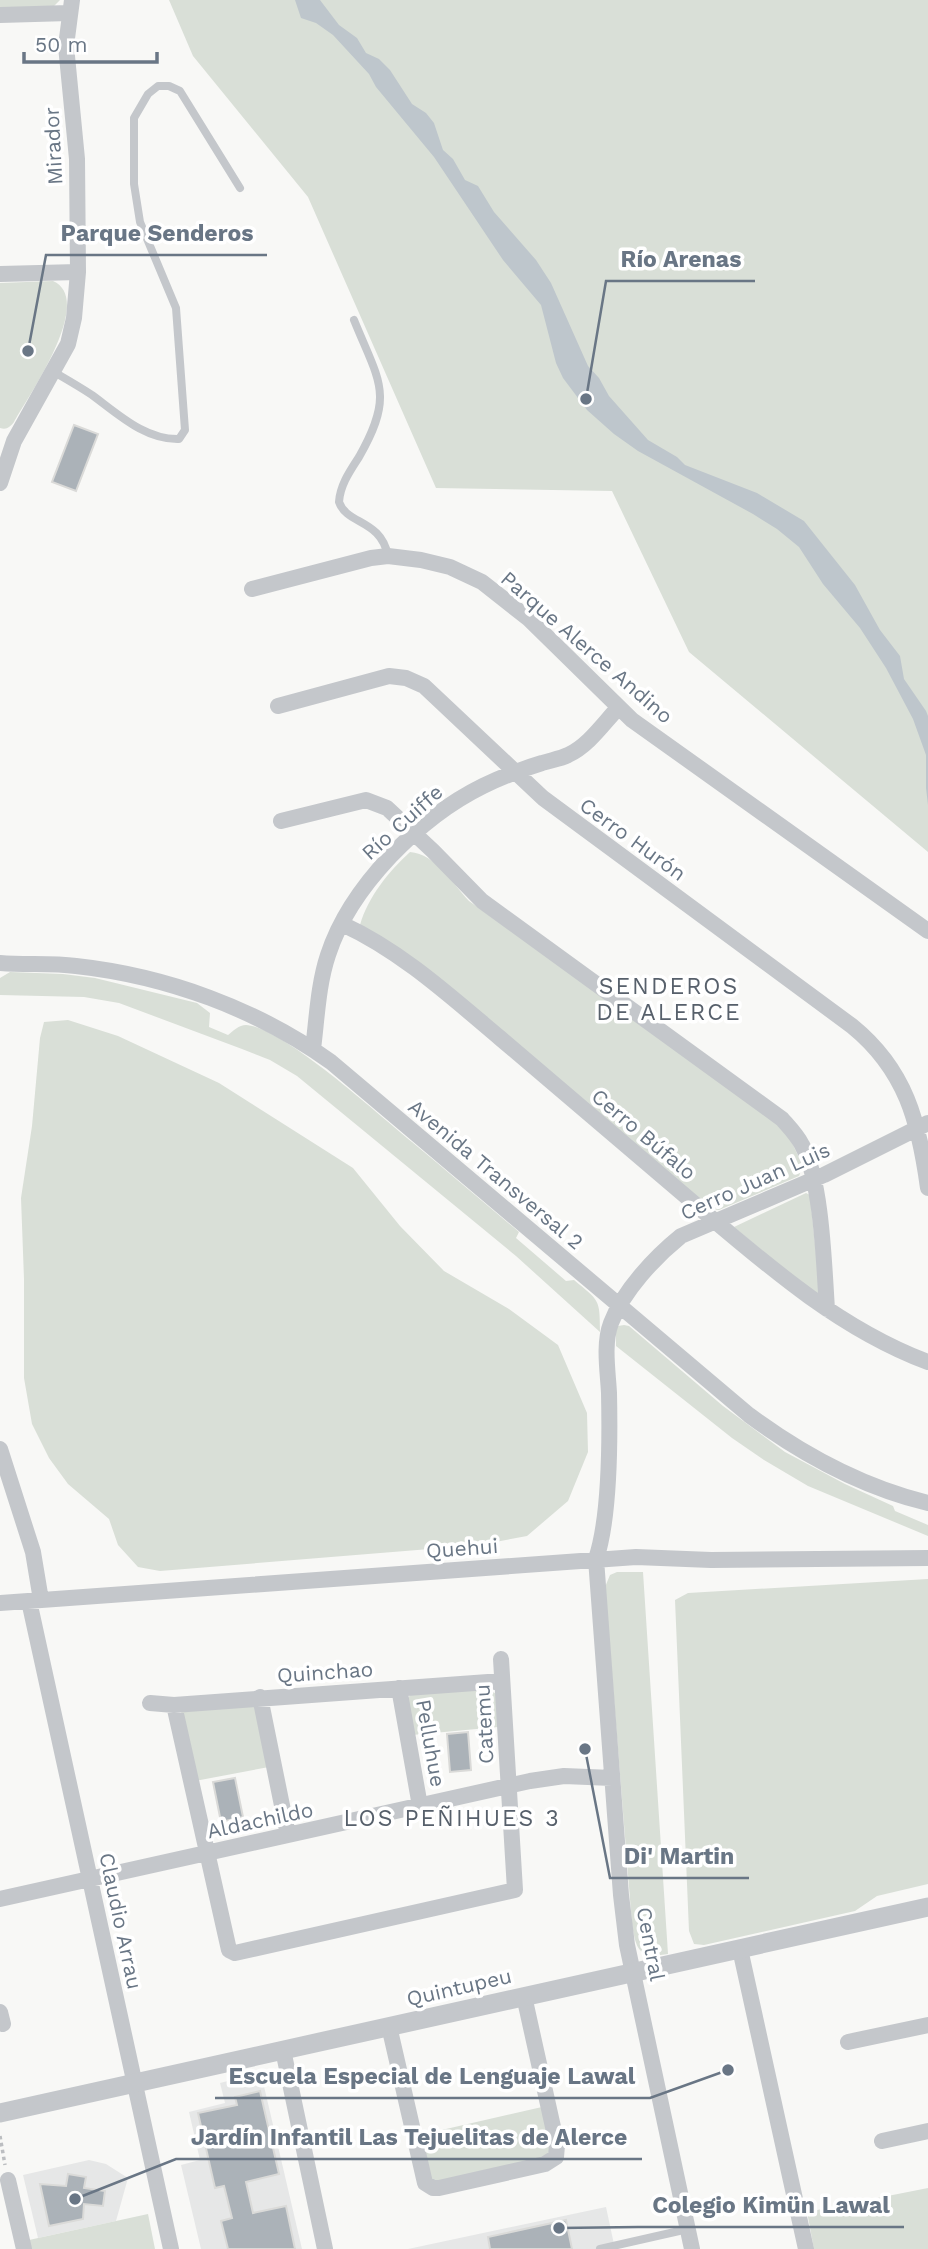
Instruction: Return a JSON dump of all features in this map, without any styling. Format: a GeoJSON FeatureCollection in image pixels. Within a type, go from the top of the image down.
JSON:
{"type":"FeatureCollection","features":[{"type":"Feature","properties":{"kind":"street"},"geometry":{"type":"LineString","coordinates":[[0,15],[71,6]]}},
{"type":"Feature","properties":{"kind":"street","name":"Mirador"},"geometry":{"type":"LineString","coordinates":[[0,483],[7,437],[54,372],[72,330],[78,272],[77,159],[66,46],[71,6]]}},
{"type":"Feature","properties":{"kind":"street"},"geometry":{"type":"LineString","coordinates":[[0,274],[78,272]]}},
{"type":"Feature","properties":{"kind":"street","name":"Parque Alerce Andino"},"geometry":{"type":"LineString","coordinates":[[252,589],[388,556],[435,563],[482,582],[529,619],[618,708],[928,932]]}},
{"type":"Feature","properties":{"kind":"street","name":"Cerro Hurón"},"geometry":{"type":"LineString","coordinates":[[278,706],[389,676],[406,678],[424,686],[557,809],[867,1038],[896,1076],[923,1126],[928,1188]]}},
{"type":"Feature","properties":{"kind":"street","name":"Río Cuiffe"},"geometry":{"type":"LineString","coordinates":[[313,1049],[322,978],[328,954],[342,924],[373,877],[415,833],[461,798],[515,772],[568,755],[618,708]]}},
{"type":"Feature","properties":{"kind":"street"},"geometry":{"type":"LineString","coordinates":[[281,821],[366,800],[387,808],[482,901],[782,1119],[802,1144],[813,1180],[822,1241],[827,1308]]}},
{"type":"Feature","properties":{"kind":"street","name":"Cerro Búfalo"},"geometry":{"type":"LineString","coordinates":[[342,924],[373,940],[431,981],[803,1293],[877,1340],[928,1362]]}},
{"type":"Feature","properties":{"kind":"street","name":"Avenida Transversal 2"},"geometry":{"type":"LineString","coordinates":[[0,963],[75,966],[159,982],[242,1011],[313,1049],[620,1306],[716,1390],[789,1444],[870,1484],[928,1503]]}},
{"type":"Feature","properties":{"kind":"street","name":"Cerro Juan Luis"},"geometry":{"type":"LineString","coordinates":[[596,1559],[605,1504],[609,1404],[608,1338],[611,1324],[620,1306],[634,1286],[663,1250],[681,1236],[813,1180],[923,1126]]}},
{"type":"Feature","properties":{"kind":"street","name":"Claudio Arrau"},"geometry":{"type":"LineString","coordinates":[[0,1449],[33,1552],[35,1601],[90,1879],[171,2249]]}},
{"type":"Feature","properties":{"kind":"street","name":"Quehui"},"geometry":{"type":"LineString","coordinates":[[0,1603],[636,1557],[711,1560],[928,1558]]}},
{"type":"Feature","properties":{"kind":"street","name":"Central"},"geometry":{"type":"LineString","coordinates":[[596,1559],[624,1925],[692,2249]]}},
{"type":"Feature","properties":{"kind":"street","name":"Catemu"},"geometry":{"type":"LineString","coordinates":[[206,1853],[231,1953],[511,1893],[516,1886],[502,1659]]}},
{"type":"Feature","properties":{"kind":"street","name":"Quinchao"},"geometry":{"type":"LineString","coordinates":[[150,1703],[174,1705],[502,1681]]}},
{"type":"Feature","properties":{"kind":"street","name":"Pelluhue"},"geometry":{"type":"LineString","coordinates":[[399,1688],[420,1806]]}},
{"type":"Feature","properties":{"kind":"street"},"geometry":{"type":"LineString","coordinates":[[260,1697],[288,1835]]}},
{"type":"Feature","properties":{"kind":"street"},"geometry":{"type":"LineString","coordinates":[[174,1705],[206,1853]]}},
{"type":"Feature","properties":{"kind":"street","name":"Aldachildo"},"geometry":{"type":"LineString","coordinates":[[0,1899],[509,1786],[564,1776],[612,1778]]}},
{"type":"Feature","properties":{"kind":"street","name":"Quintupeu"},"geometry":{"type":"LineString","coordinates":[[0,2113],[928,1907]]}},
{"type":"Feature","properties":{"kind":"street"},"geometry":{"type":"LineString","coordinates":[[740,1949],[806,2249]]}},
{"type":"Feature","properties":{"kind":"street"},"geometry":{"type":"LineString","coordinates":[[389,2026],[425,2183],[439,2188],[545,2164],[556,2157],[557,2146],[524,1996]]}},
{"type":"Feature","properties":{"kind":"street"},"geometry":{"type":"LineString","coordinates":[[848,2042],[928,2025]]}},
{"type":"Feature","properties":{"kind":"street"},"geometry":{"type":"LineString","coordinates":[[283,2050],[325,2249]]}},
{"type":"Feature","properties":{"kind":"street"},"geometry":{"type":"LineString","coordinates":[[882,2141],[928,2131]]}},
{"type":"Feature","properties":{"kind":"street"},"geometry":{"type":"LineString","coordinates":[[8,2180],[23,2249]]}},
{"type":"Feature","properties":{"kind":"lane"},"geometry":{"type":"LineString","coordinates":[[54,372],[90,394],[123,420],[164,439],[179,439],[185,430],[176,307],[140,222],[134,184],[134,118],[148,94],[158,86],[180,91],[240,188]]}},
{"type":"Feature","properties":{"kind":"lane"},"geometry":{"type":"LineString","coordinates":[[354,320],[381,388],[381,401],[374,429],[342,486],[339,502],[345,511],[381,537],[388,556]]}},
{"type":"Feature","properties":{"kind":"lane"},"geometry":{"type":"LineString","coordinates":[[600,2249],[688,2229]]}},
{"type":"Feature","properties":{"kind":"path"},"geometry":{"type":"LineString","coordinates":[[0,2136],[8,2180]]}},
{"type":"Feature","properties":{"kind":"shaded area"},"geometry":{"type":"Polygon","coordinates":[[[0,0],[60,0],[53,7],[0,9],[0,0]]]}},
{"type":"Feature","properties":{"kind":"shaded area"},"geometry":{"type":"Polygon","coordinates":[[[169,0],[928,0],[928,852],[689,652],[612,491],[436,488],[308,197],[193,56],[169,0]]]}},
{"type":"Feature","properties":{"kind":"shaded area"},"geometry":{"type":"Polygon","coordinates":[[[295,0],[320,0],[339,25],[357,38],[366,53],[379,59],[390,70],[412,104],[426,113],[434,123],[443,150],[453,159],[465,180],[478,186],[494,212],[536,260],[551,283],[588,366],[599,378],[609,396],[648,440],[677,457],[685,465],[757,493],[804,521],[855,585],[880,630],[900,656],[904,679],[928,716],[928,805],[926,755],[913,719],[886,668],[860,628],[823,584],[799,547],[753,514],[638,451],[587,410],[563,378],[556,363],[541,305],[503,260],[434,157],[376,87],[369,74],[333,35],[316,23],[301,18],[295,0]]]}},
{"type":"Feature","properties":{"kind":"shaded area"},"geometry":{"type":"Polygon","coordinates":[[[53,281],[64,292],[67,308],[63,328],[43,372],[14,422],[8,428],[0,428],[0,283],[53,281]]]}},
{"type":"Feature","properties":{"kind":"shaded area"},"geometry":{"type":"Polygon","coordinates":[[[410,852],[428,858],[450,878],[469,901],[776,1119],[786,1130],[803,1166],[799,1176],[719,1210],[711,1209],[360,925],[368,904],[380,885],[410,852]]]}},
{"type":"Feature","properties":{"kind":"shaded area"},"geometry":{"type":"Polygon","coordinates":[[[10,972],[95,978],[197,1003],[210,1013],[209,1027],[228,1035],[246,1025],[283,1040],[355,1094],[519,1232],[516,1238],[566,1281],[574,1280],[589,1292],[598,1306],[600,1332],[516,1256],[297,1076],[270,1060],[119,1003],[84,997],[0,995],[0,978],[10,972]]]}},
{"type":"Feature","properties":{"kind":"shaded area"},"geometry":{"type":"Polygon","coordinates":[[[68,1020],[118,1036],[219,1083],[353,1168],[400,1226],[444,1271],[509,1309],[558,1345],[587,1413],[588,1452],[568,1501],[527,1536],[479,1545],[160,1571],[138,1567],[118,1545],[109,1519],[68,1484],[49,1458],[32,1424],[24,1378],[21,1198],[32,1126],[40,1038],[44,1022],[68,1020]]]}},
{"type":"Feature","properties":{"kind":"shaded area"},"geometry":{"type":"Polygon","coordinates":[[[806,1193],[810,1195],[820,1293],[814,1294],[734,1227],[806,1193]]]}},
{"type":"Feature","properties":{"kind":"shaded area"},"geometry":{"type":"Polygon","coordinates":[[[618,1326],[629,1326],[723,1406],[785,1452],[893,1506],[895,1511],[928,1525],[928,1536],[808,1486],[732,1438],[616,1346],[616,1331],[618,1326]]]}},
{"type":"Feature","properties":{"kind":"shaded area"},"geometry":{"type":"Polygon","coordinates":[[[617,1572],[643,1572],[668,1954],[651,1955],[641,1951],[635,1941],[632,1924],[605,1587],[610,1575],[617,1572]]]}},
{"type":"Feature","properties":{"kind":"shaded area"},"geometry":{"type":"Polygon","coordinates":[[[928,1579],[928,1884],[877,1896],[855,1911],[704,1945],[694,1944],[689,1931],[675,1600],[688,1593],[928,1579]]]}},
{"type":"Feature","properties":{"kind":"shaded area"},"geometry":{"type":"Polygon","coordinates":[[[488,1688],[496,1694],[498,1727],[412,1735],[408,1698],[411,1694],[488,1688]]]}},
{"type":"Feature","properties":{"kind":"shaded area"},"geometry":{"type":"Polygon","coordinates":[[[249,1704],[256,1708],[269,1767],[195,1781],[181,1711],[249,1704]]]}},
{"type":"Feature","properties":{"kind":"shaded area"},"geometry":{"type":"Polygon","coordinates":[[[255,2074],[263,2082],[302,2249],[201,2249],[181,2165],[200,2160],[189,2112],[225,2103],[220,2083],[255,2074]]]}},
{"type":"Feature","properties":{"kind":"shaded area"},"geometry":{"type":"Polygon","coordinates":[[[542,2107],[551,2149],[546,2157],[440,2182],[431,2179],[420,2135],[542,2107]]]}},
{"type":"Feature","properties":{"kind":"shaded area"},"geometry":{"type":"Polygon","coordinates":[[[89,2160],[106,2164],[128,2178],[116,2221],[38,2238],[23,2175],[89,2160]]]}},
{"type":"Feature","properties":{"kind":"shaded area"},"geometry":{"type":"Polygon","coordinates":[[[928,2188],[928,2249],[814,2249],[807,2212],[928,2188]]]}},
{"type":"Feature","properties":{"kind":"shaded area"},"geometry":{"type":"Polygon","coordinates":[[[606,2207],[615,2249],[408,2249],[606,2207]]]}},
{"type":"Feature","properties":{"kind":"shaded area"},"geometry":{"type":"Polygon","coordinates":[[[148,2214],[155,2249],[31,2249],[29,2240],[148,2214]]]}},
{"type":"Feature","properties":{"kind":"building"},"geometry":{"type":"Polygon","coordinates":[[[74,425],[98,434],[76,491],[52,482],[74,425]]]}},
{"type":"Feature","properties":{"kind":"building"},"geometry":{"type":"Polygon","coordinates":[[[468,1732],[471,1770],[450,1772],[447,1734],[468,1732]]]}},
{"type":"Feature","properties":{"kind":"building"},"geometry":{"type":"Polygon","coordinates":[[[235,1778],[243,1817],[221,1822],[213,1782],[235,1778]]]}},
{"type":"Feature","properties":{"kind":"building"},"geometry":{"type":"Polygon","coordinates":[[[260,2091],[279,2174],[246,2182],[253,2213],[286,2206],[295,2249],[228,2249],[221,2221],[232,2218],[224,2186],[215,2188],[198,2113],[237,2105],[235,2097],[260,2091]]]}},
{"type":"Feature","properties":{"kind":"building"},"geometry":{"type":"Polygon","coordinates":[[[68,2174],[86,2177],[84,2188],[105,2191],[103,2206],[84,2204],[83,2219],[49,2226],[40,2184],[66,2186],[68,2174]]]}},
{"type":"Feature","properties":{"kind":"building"},"geometry":{"type":"Polygon","coordinates":[[[566,2220],[572,2249],[490,2249],[488,2237],[566,2220]]]}},
{"type":"Feature","properties":{"kind":"place","name":"Parque Senderos"},"geometry":{"type":"Point","coordinates":[28,351]}},
{"type":"Feature","properties":{"kind":"place","name":"Río Arenas"},"geometry":{"type":"Point","coordinates":[586,399]}},
{"type":"Feature","properties":{"kind":"place","name":"Di' Martin"},"geometry":{"type":"Point","coordinates":[585,1749]}},
{"type":"Feature","properties":{"kind":"place","name":"Escuela Especial de Lenguaje Lawal"},"geometry":{"type":"Point","coordinates":[728,2070]}},
{"type":"Feature","properties":{"kind":"place","name":"Jardín Infantil Las Tejuelitas de Alerce"},"geometry":{"type":"Point","coordinates":[75,2199]}},
{"type":"Feature","properties":{"kind":"place","name":"Colegio Kimün Lawal"},"geometry":{"type":"Point","coordinates":[559,2228]}},
{"type":"Feature","properties":{"kind":"district","name":"SENDEROS DE ALERCE"},"geometry":{"type":"Point","coordinates":[669,999]}},
{"type":"Feature","properties":{"kind":"district","name":"LOS PEÑIHUES 3"},"geometry":{"type":"Point","coordinates":[452,1818]}}]}
